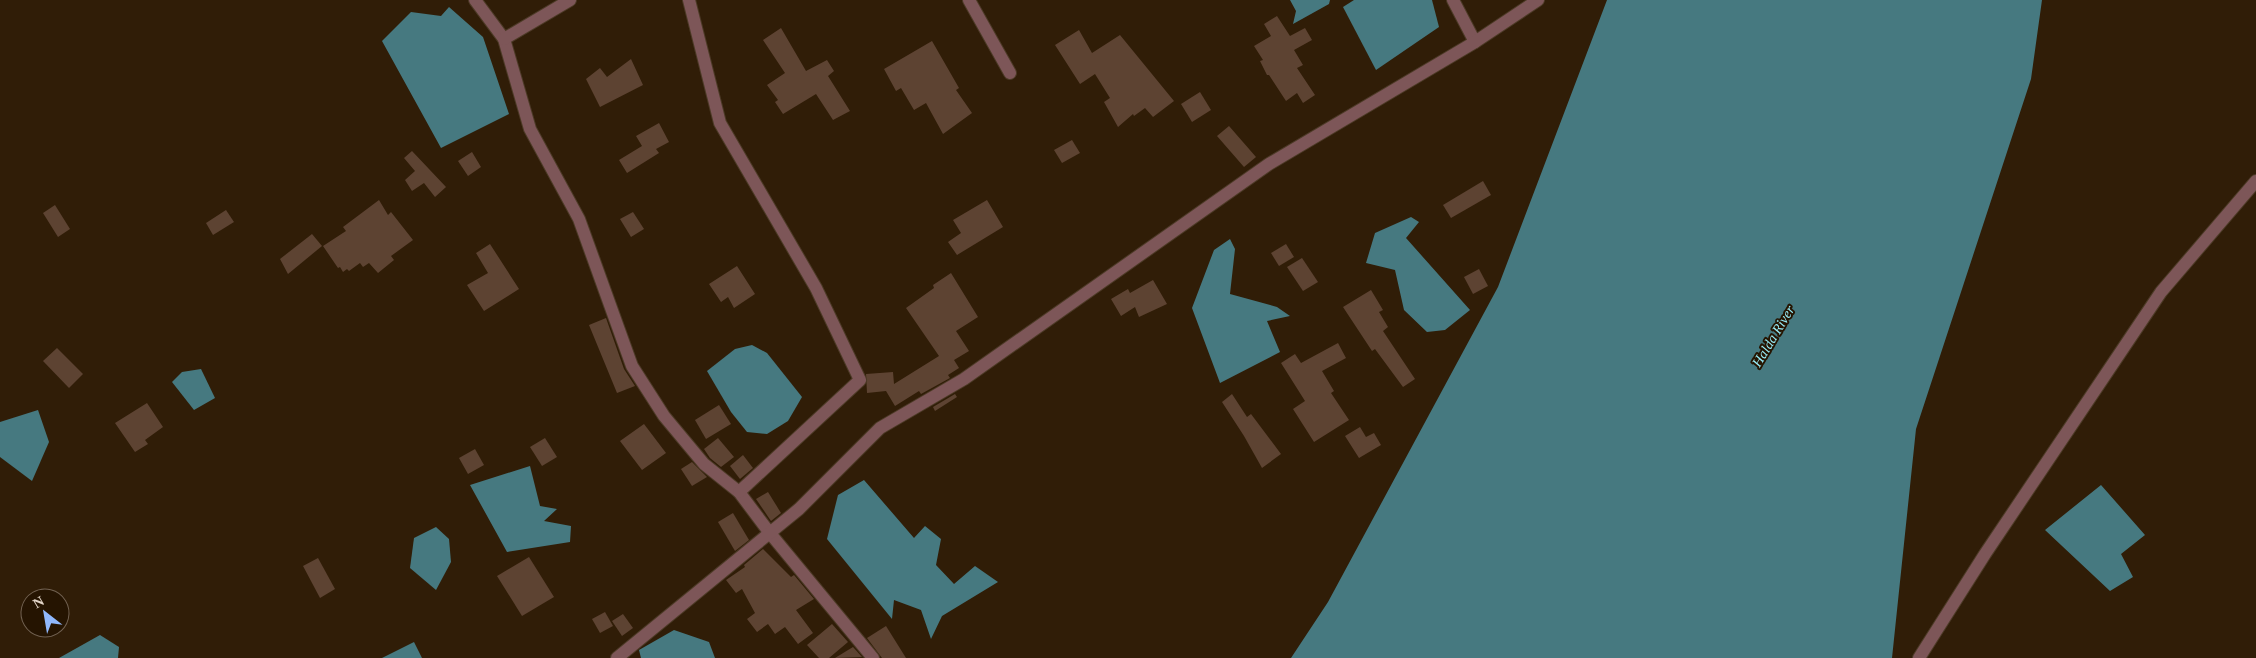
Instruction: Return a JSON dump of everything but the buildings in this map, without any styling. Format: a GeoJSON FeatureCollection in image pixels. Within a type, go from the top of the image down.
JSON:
{"type":"FeatureCollection","features":[{"type":"Feature","properties":{"kind":"street"},"geometry":{"type":"LineString","coordinates":[[475,0],[504,39],[530,130],[579,219],[632,366],[664,416],[704,464],[739,492],[769,532],[873,658]]}},
{"type":"Feature","properties":{"kind":"street"},"geometry":{"type":"LineString","coordinates":[[504,39],[570,0]]}},
{"type":"Feature","properties":{"kind":"street"},"geometry":{"type":"LineString","coordinates":[[689,0],[720,123],[816,288],[860,380],[739,492]]}},
{"type":"Feature","properties":{"kind":"street"},"geometry":{"type":"LineString","coordinates":[[969,0],[1010,73]]}},
{"type":"Feature","properties":{"kind":"street"},"geometry":{"type":"LineString","coordinates":[[1453,0],[1475,42]]}},
{"type":"Feature","properties":{"kind":"street"},"geometry":{"type":"LineString","coordinates":[[618,658],[799,509],[880,428],[964,379],[1268,164],[1475,42],[1538,0]]}},
{"type":"Feature","properties":{"kind":"street"},"geometry":{"type":"LineString","coordinates":[[1919,658],[1985,554],[2161,292],[2256,181]]}},
{"type":"Feature","properties":{"kind":"water"},"geometry":{"type":"Polygon","coordinates":[[[1290,0],[1330,0],[1329,4],[1293,24],[1296,11],[1290,0]]]}},
{"type":"Feature","properties":{"kind":"water"},"geometry":{"type":"Polygon","coordinates":[[[1354,0],[1432,0],[1439,27],[1376,70],[1343,7],[1354,0]]]}},
{"type":"Feature","properties":{"kind":"water","name":"Halda River"},"geometry":{"type":"Polygon","coordinates":[[[1607,0],[2042,0],[2031,79],[1916,429],[1892,658],[1291,658],[1328,602],[1498,287],[1607,0]]]}},
{"type":"Feature","properties":{"kind":"water"},"geometry":{"type":"Polygon","coordinates":[[[449,7],[483,37],[509,114],[441,148],[382,41],[411,12],[441,16],[449,7]]]}},
{"type":"Feature","properties":{"kind":"water"},"geometry":{"type":"Polygon","coordinates":[[[1411,217],[1419,222],[1406,238],[1470,310],[1445,330],[1427,332],[1404,310],[1395,270],[1366,263],[1375,233],[1411,217]]]}},
{"type":"Feature","properties":{"kind":"water"},"geometry":{"type":"Polygon","coordinates":[[[1230,239],[1235,249],[1230,294],[1277,307],[1290,316],[1267,321],[1280,352],[1220,383],[1192,308],[1214,250],[1230,239]]]}},
{"type":"Feature","properties":{"kind":"water"},"geometry":{"type":"Polygon","coordinates":[[[752,345],[767,353],[802,397],[788,421],[767,434],[747,432],[731,412],[707,371],[735,349],[752,345]]]}},
{"type":"Feature","properties":{"kind":"water"},"geometry":{"type":"Polygon","coordinates":[[[201,369],[215,398],[194,410],[172,382],[182,372],[201,369]]]}},
{"type":"Feature","properties":{"kind":"water"},"geometry":{"type":"Polygon","coordinates":[[[38,410],[49,442],[32,481],[0,457],[0,422],[38,410]]]}},
{"type":"Feature","properties":{"kind":"water"},"geometry":{"type":"Polygon","coordinates":[[[530,466],[540,506],[557,509],[544,521],[571,526],[570,542],[507,552],[470,485],[530,466]]]}},
{"type":"Feature","properties":{"kind":"water"},"geometry":{"type":"Polygon","coordinates":[[[864,480],[914,538],[925,526],[941,539],[936,565],[954,584],[975,566],[998,582],[942,616],[931,639],[921,610],[894,600],[892,619],[827,539],[838,495],[864,480]]]}},
{"type":"Feature","properties":{"kind":"water"},"geometry":{"type":"Polygon","coordinates":[[[2101,485],[2145,535],[2121,554],[2133,577],[2110,591],[2045,530],[2101,485]]]}},
{"type":"Feature","properties":{"kind":"water"},"geometry":{"type":"Polygon","coordinates":[[[436,527],[449,539],[451,562],[436,590],[410,568],[414,538],[436,527]]]}},
{"type":"Feature","properties":{"kind":"water"},"geometry":{"type":"Polygon","coordinates":[[[674,630],[709,642],[715,658],[641,658],[639,650],[674,630]]]}},
{"type":"Feature","properties":{"kind":"water"},"geometry":{"type":"Polygon","coordinates":[[[100,635],[119,647],[118,658],[59,658],[100,635]]]}},
{"type":"Feature","properties":{"kind":"water"},"geometry":{"type":"Polygon","coordinates":[[[414,642],[422,658],[382,658],[414,642]]]}}]}
